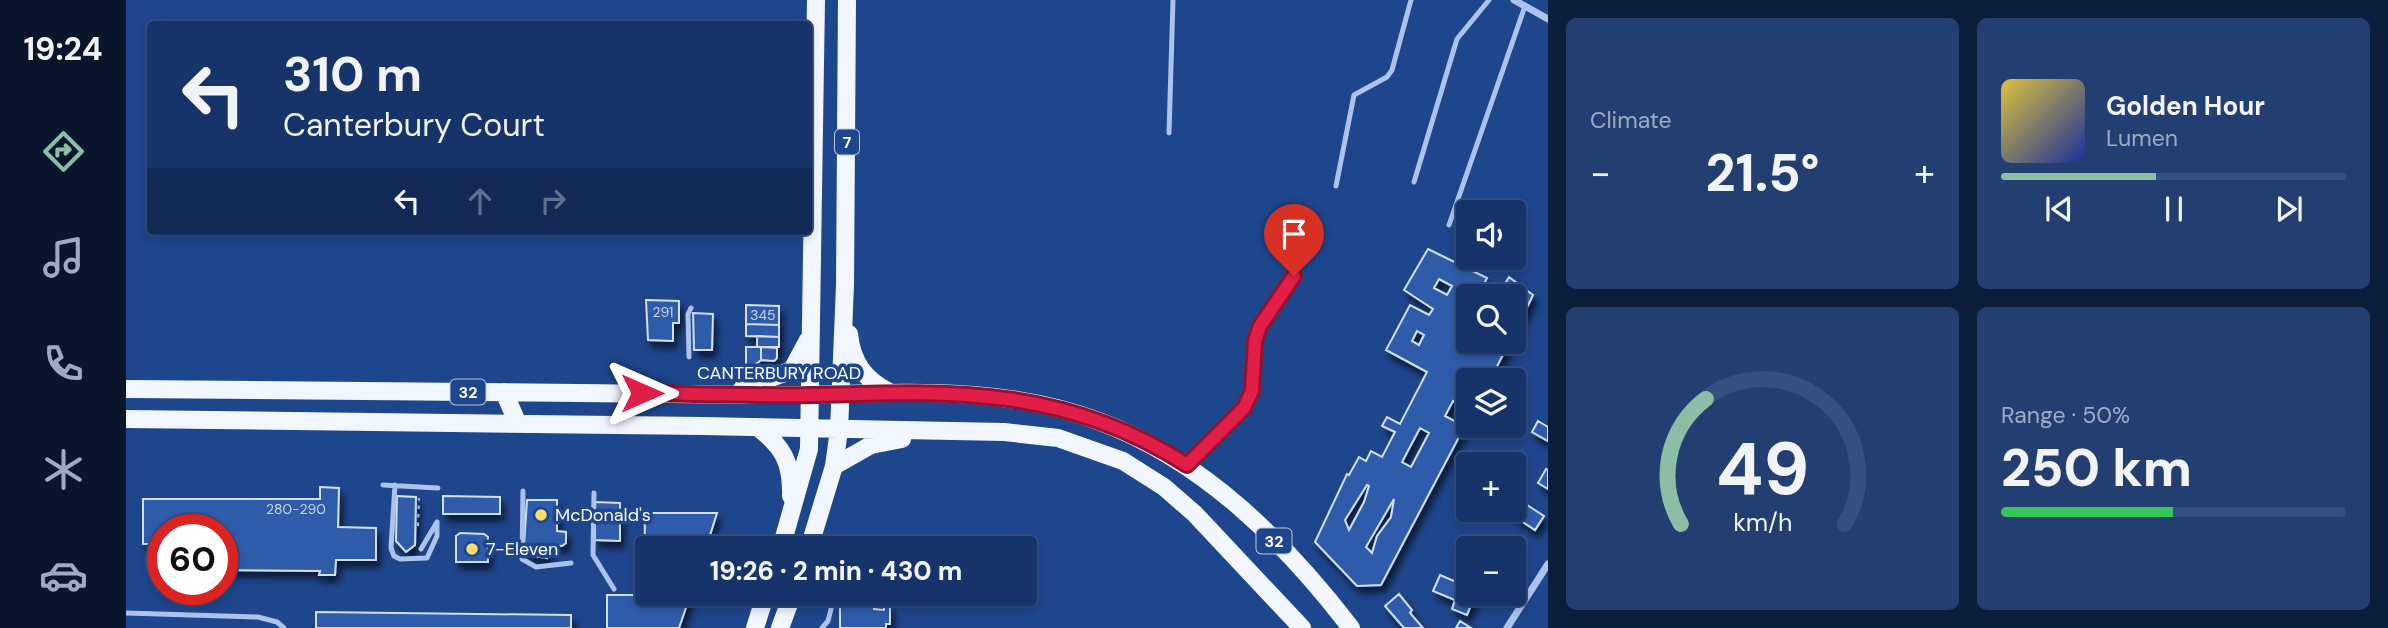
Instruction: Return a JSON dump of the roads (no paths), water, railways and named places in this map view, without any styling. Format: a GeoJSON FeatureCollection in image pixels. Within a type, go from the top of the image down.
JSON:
{"type":"FeatureCollection","features":[{"type":"Feature","properties":{"kind":"main road","name":"7"},"geometry":{"type":"LineString","coordinates":[[785,536],[809,449],[816,0]]}},
{"type":"Feature","properties":{"kind":"main road","name":"7"},"geometry":{"type":"LineString","coordinates":[[813,536],[834,466],[839,430],[845,285],[847,0]]}},
{"type":"Feature","properties":{"kind":"main road"},"geometry":{"type":"LineString","coordinates":[[845,285],[851,347],[856,363],[874,383],[891,394]]}},
{"type":"Feature","properties":{"kind":"main road"},"geometry":{"type":"LineString","coordinates":[[725,394],[792,370],[803,353],[811,329]]}},
{"type":"Feature","properties":{"kind":"main road","name":"CANTERBURY ROAD"},"geometry":{"type":"LineString","coordinates":[[126,388],[811,395],[978,394],[1045,405],[1125,431],[1187,465],[1254,520],[1308,576],[1351,628]]}},
{"type":"Feature","properties":{"kind":"main road"},"geometry":{"type":"LineString","coordinates":[[504,392],[511,424]]}},
{"type":"Feature","properties":{"kind":"main road","name":"32"},"geometry":{"type":"LineString","coordinates":[[126,419],[1004,432],[1058,438],[1123,461],[1164,487],[1195,514],[1302,628]]}},
{"type":"Feature","properties":{"kind":"main road"},"geometry":{"type":"LineString","coordinates":[[757,427],[775,440],[787,459],[792,492],[790,520]]}},
{"type":"Feature","properties":{"kind":"main road"},"geometry":{"type":"LineString","coordinates":[[834,466],[871,444],[951,432]]}},
{"type":"Feature","properties":{"kind":"main road"},"geometry":{"type":"LineString","coordinates":[[1164,487],[1187,465]]}},
{"type":"Feature","properties":{"kind":"main road"},"geometry":{"type":"LineString","coordinates":[[755,628],[762,606]]}},
{"type":"Feature","properties":{"kind":"main road"},"geometry":{"type":"LineString","coordinates":[[780,628],[788,606]]}},
{"type":"Feature","properties":{"kind":"street"},"geometry":{"type":"LineString","coordinates":[[1514,0],[1548,19]]}},
{"type":"Feature","properties":{"kind":"street"},"geometry":{"type":"LineString","coordinates":[[1187,465],[1244,408],[1252,391],[1255,341],[1260,326],[1294,276]]}},
{"type":"Feature","properties":{"kind":"street"},"geometry":{"type":"LineString","coordinates":[[1507,628],[1548,564]]}},
{"type":"Feature","properties":{"kind":"lane"},"geometry":{"type":"LineString","coordinates":[[1169,133],[1173,0]]}},
{"type":"Feature","properties":{"kind":"lane"},"geometry":{"type":"LineString","coordinates":[[1336,186],[1354,95],[1387,77],[1392,69],[1411,0]]}},
{"type":"Feature","properties":{"kind":"lane"},"geometry":{"type":"LineString","coordinates":[[1414,182],[1457,40],[1489,0]]}},
{"type":"Feature","properties":{"kind":"lane"},"geometry":{"type":"LineString","coordinates":[[1449,225],[1525,6]]}},
{"type":"Feature","properties":{"kind":"lane"},"geometry":{"type":"LineString","coordinates":[[689,357],[688,314],[691,308]]}},
{"type":"Feature","properties":{"kind":"lane"},"geometry":{"type":"LineString","coordinates":[[383,485],[438,488]]}},
{"type":"Feature","properties":{"kind":"lane"},"geometry":{"type":"LineString","coordinates":[[395,485],[392,554],[400,559],[425,559],[435,539],[437,522],[421,549]]}},
{"type":"Feature","properties":{"kind":"lane"},"geometry":{"type":"LineString","coordinates":[[523,491],[522,559],[536,567],[571,563]]}},
{"type":"Feature","properties":{"kind":"lane"},"geometry":{"type":"LineString","coordinates":[[594,493],[593,555],[614,589]]}},
{"type":"Feature","properties":{"kind":"lane"},"geometry":{"type":"LineString","coordinates":[[822,628],[828,621],[832,606]]}},
{"type":"Feature","properties":{"kind":"lane"},"geometry":{"type":"LineString","coordinates":[[126,613],[258,617],[277,622],[284,628]]}},
{"type":"Feature","properties":{"kind":"place","name":"McDonald's"},"geometry":{"type":"Point","coordinates":[541,515]}},
{"type":"Feature","properties":{"kind":"place","name":"7-Eleven"},"geometry":{"type":"Point","coordinates":[472,549]}}]}
